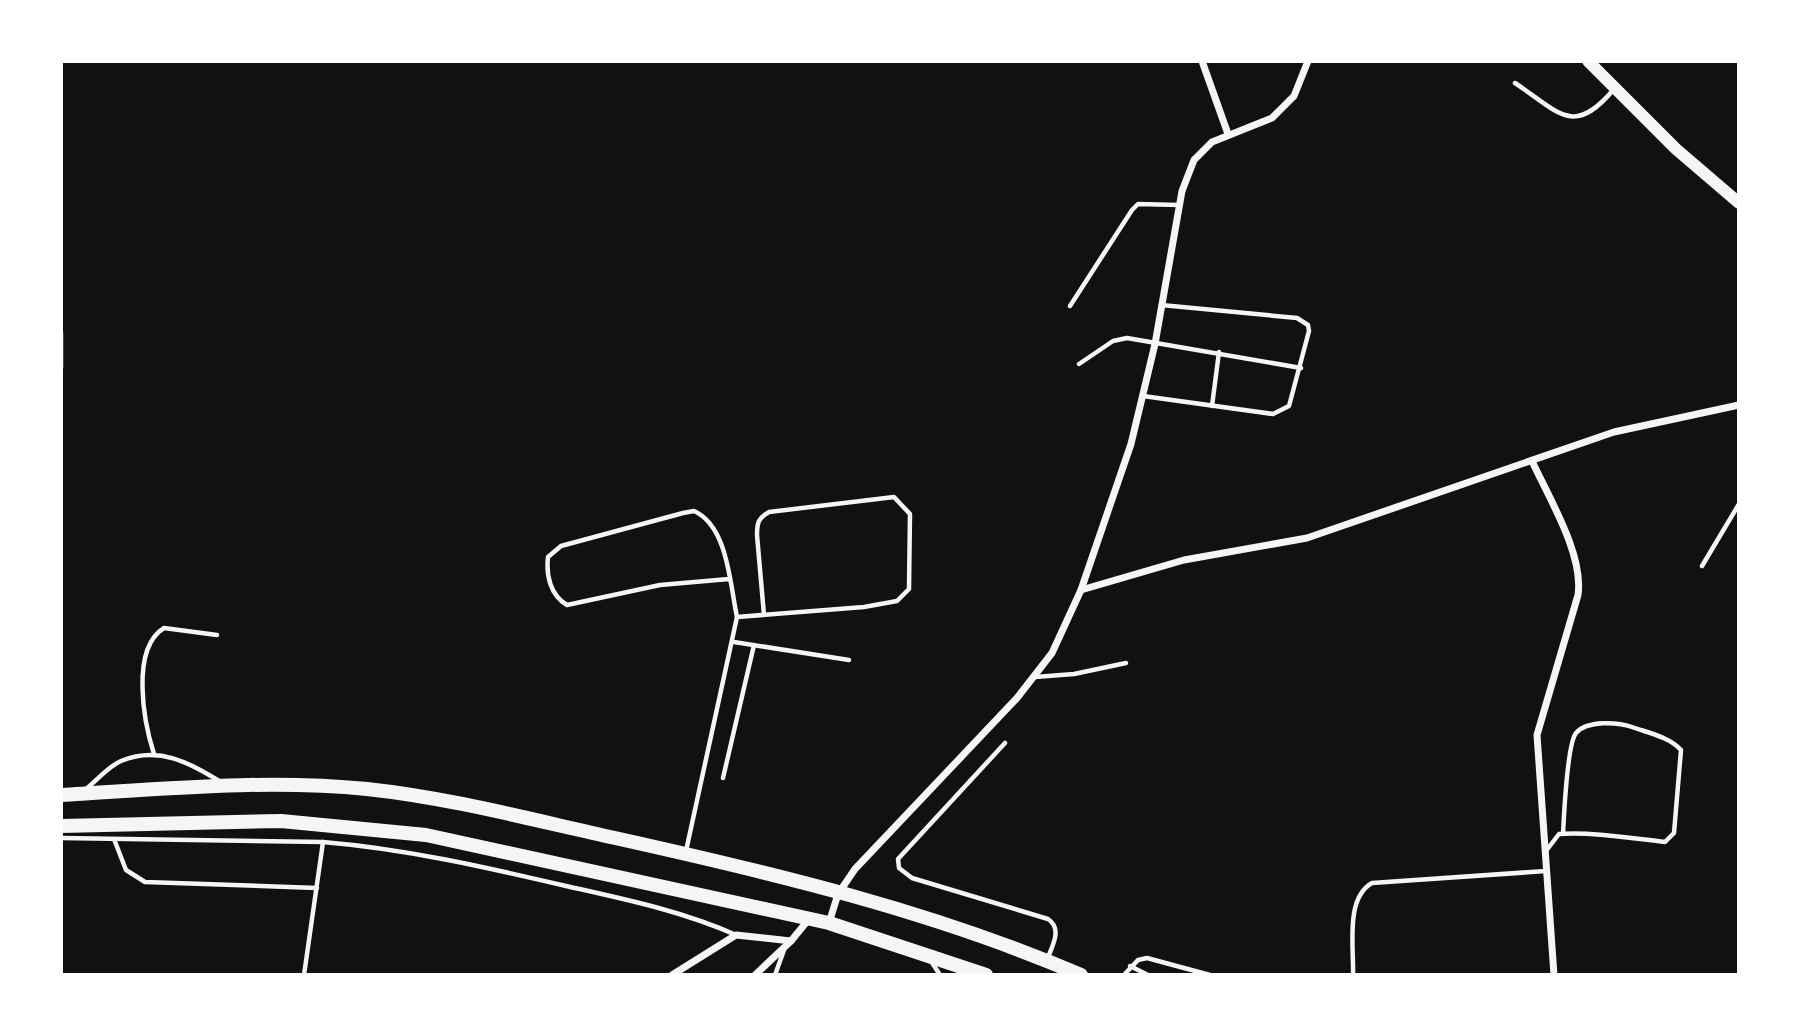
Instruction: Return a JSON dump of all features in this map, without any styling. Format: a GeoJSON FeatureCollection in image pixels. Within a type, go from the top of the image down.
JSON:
{"type":"FeatureCollection","features":[{"type":"Feature","properties":{"kind":"main road"},"geometry":{"type":"LineString","coordinates":[[61,795],[227,785],[365,789],[423,796],[685,854],[838,894],[990,938],[1080,975]]}},
{"type":"Feature","properties":{"kind":"main road"},"geometry":{"type":"LineString","coordinates":[[61,826],[247,821],[358,826],[492,849],[829,923],[986,975]]}},
{"type":"Feature","properties":{"kind":"street"},"geometry":{"type":"LineString","coordinates":[[1202,61],[1228,134]]}},
{"type":"Feature","properties":{"kind":"street"},"geometry":{"type":"LineString","coordinates":[[829,923],[838,894],[861,862],[1035,677],[1052,653],[1081,590],[1111,510],[1143,396],[1180,205],[1194,160],[1212,142],[1228,134],[1254,128],[1272,118],[1294,96],[1308,61]]}},
{"type":"Feature","properties":{"kind":"street"},"geometry":{"type":"LineString","coordinates":[[1588,61],[1693,165],[1739,203]]}},
{"type":"Feature","properties":{"kind":"street"},"geometry":{"type":"LineString","coordinates":[[1081,590],[1184,560],[1307,538],[1614,432],[1739,405]]}},
{"type":"Feature","properties":{"kind":"street"},"geometry":{"type":"LineString","coordinates":[[1532,461],[1567,540],[1579,575],[1578,596],[1537,735],[1554,975]]}},
{"type":"Feature","properties":{"kind":"street"},"geometry":{"type":"LineString","coordinates":[[755,975],[784,949],[809,919]]}},
{"type":"Feature","properties":{"kind":"street"},"geometry":{"type":"LineString","coordinates":[[672,975],[736,935],[791,941]]}},
{"type":"Feature","properties":{"kind":"lane"},"geometry":{"type":"LineString","coordinates":[[1515,83],[1566,116],[1577,118],[1598,107],[1614,88]]}},
{"type":"Feature","properties":{"kind":"lane"},"geometry":{"type":"LineString","coordinates":[[1070,306],[1132,209],[1139,204],[1180,205]]}},
{"type":"Feature","properties":{"kind":"lane"},"geometry":{"type":"LineString","coordinates":[[1143,396],[1273,414],[1283,411],[1289,406],[1310,331],[1303,321],[1161,305]]}},
{"type":"Feature","properties":{"kind":"lane"},"geometry":{"type":"LineString","coordinates":[[61,333],[61,368]]}},
{"type":"Feature","properties":{"kind":"lane"},"geometry":{"type":"LineString","coordinates":[[1079,364],[1113,341],[1127,338],[1301,368]]}},
{"type":"Feature","properties":{"kind":"lane"},"geometry":{"type":"LineString","coordinates":[[1212,406],[1219,352]]}},
{"type":"Feature","properties":{"kind":"lane"},"geometry":{"type":"LineString","coordinates":[[737,617],[764,615],[864,607],[897,601],[905,596],[909,589],[910,514],[907,509],[894,497],[769,512],[762,516],[757,523],[757,535],[764,615]]}},
{"type":"Feature","properties":{"kind":"lane"},"geometry":{"type":"LineString","coordinates":[[1702,566],[1739,504]]}},
{"type":"Feature","properties":{"kind":"lane"},"geometry":{"type":"LineString","coordinates":[[685,854],[734,642],[737,617],[729,579],[711,524],[706,517],[694,511],[561,546],[548,557],[547,570],[554,594],[567,605],[660,585],[729,579]]}},
{"type":"Feature","properties":{"kind":"lane"},"geometry":{"type":"LineString","coordinates":[[154,754],[142,702],[141,684],[151,641],[164,628],[217,635]]}},
{"type":"Feature","properties":{"kind":"lane"},"geometry":{"type":"LineString","coordinates":[[734,642],[849,660]]}},
{"type":"Feature","properties":{"kind":"lane"},"geometry":{"type":"LineString","coordinates":[[723,779],[754,645]]}},
{"type":"Feature","properties":{"kind":"lane"},"geometry":{"type":"LineString","coordinates":[[1035,677],[1074,674],[1126,663]]}},
{"type":"Feature","properties":{"kind":"lane"},"geometry":{"type":"LineString","coordinates":[[1545,855],[1549,844],[1563,834],[1665,842],[1670,839],[1674,833],[1681,750],[1671,741],[1625,725],[1585,726],[1576,732],[1571,747],[1563,834]]}},
{"type":"Feature","properties":{"kind":"lane"},"geometry":{"type":"LineString","coordinates":[[1005,743],[898,859],[899,868],[912,878],[1048,919],[1055,924],[1057,930],[1047,961]]}},
{"type":"Feature","properties":{"kind":"lane"},"geometry":{"type":"LineString","coordinates":[[80,794],[118,762],[154,754],[178,758],[227,785]]}},
{"type":"Feature","properties":{"kind":"lane"},"geometry":{"type":"LineString","coordinates":[[61,838],[323,842],[383,847],[467,863],[660,908],[736,935]]}},
{"type":"Feature","properties":{"kind":"lane"},"geometry":{"type":"LineString","coordinates":[[114,839],[126,870],[145,881],[317,888]]}},
{"type":"Feature","properties":{"kind":"lane"},"geometry":{"type":"LineString","coordinates":[[304,975],[323,842]]}},
{"type":"Feature","properties":{"kind":"lane"},"geometry":{"type":"LineString","coordinates":[[1353,975],[1355,901],[1362,889],[1372,883],[1546,871]]}},
{"type":"Feature","properties":{"kind":"lane"},"geometry":{"type":"LineString","coordinates":[[775,975],[784,949]]}},
{"type":"Feature","properties":{"kind":"lane"},"geometry":{"type":"LineString","coordinates":[[927,954],[940,975]]}},
{"type":"Feature","properties":{"kind":"lane"},"geometry":{"type":"LineString","coordinates":[[1124,975],[1130,965],[1138,960],[1156,958],[1210,975]]}},
{"type":"Feature","properties":{"kind":"lane"},"geometry":{"type":"LineString","coordinates":[[1130,965],[1148,975]]}}]}
